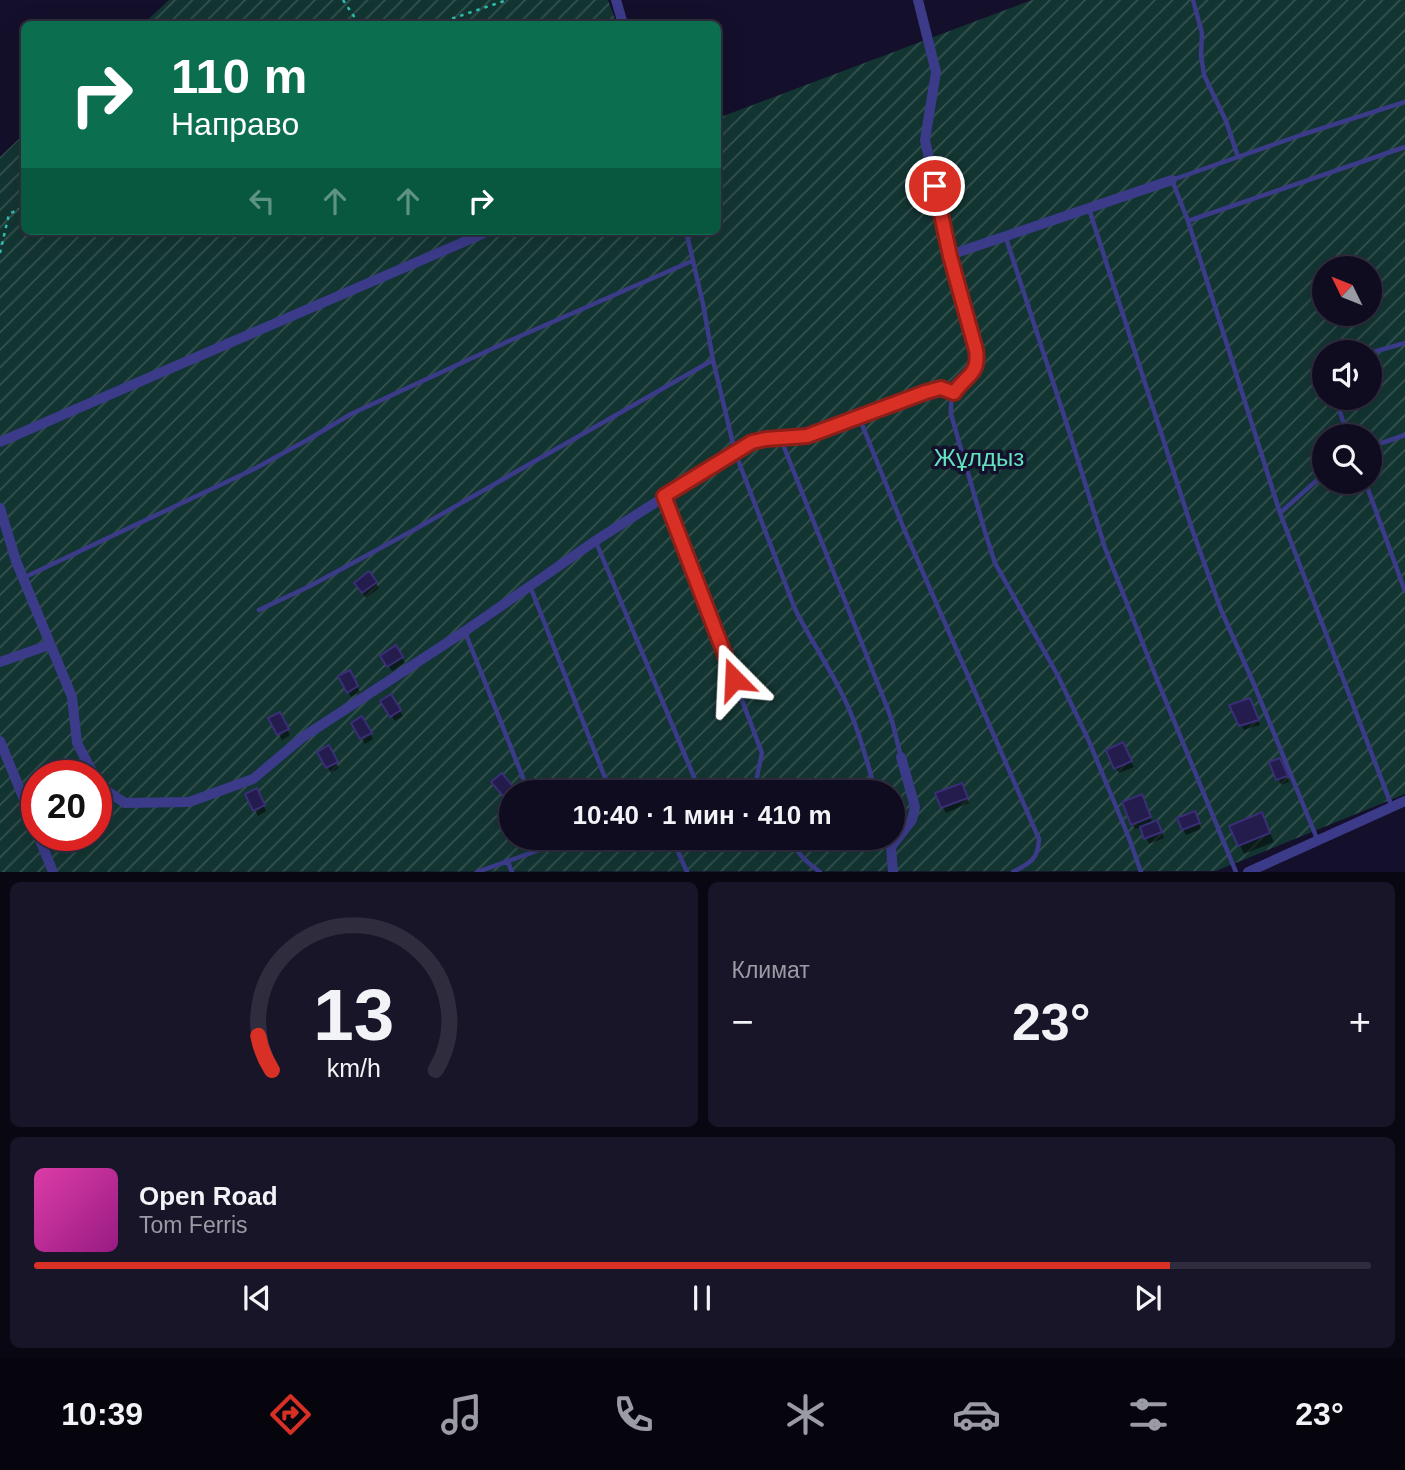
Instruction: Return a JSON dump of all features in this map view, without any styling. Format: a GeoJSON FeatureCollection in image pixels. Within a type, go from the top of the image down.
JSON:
{"type":"FeatureCollection","features":[{"type":"Feature","properties":{"kind":"street"},"geometry":{"type":"LineString","coordinates":[[616,0],[622,21]]}},
{"type":"Feature","properties":{"kind":"street"},"geometry":{"type":"LineString","coordinates":[[918,0],[936,72],[925,139],[950,256],[1172,180]]}},
{"type":"Feature","properties":{"kind":"street"},"geometry":{"type":"LineString","coordinates":[[0,442],[480,235]]}},
{"type":"Feature","properties":{"kind":"street"},"geometry":{"type":"LineString","coordinates":[[112,794],[125,803],[190,802],[253,779],[303,737],[595,541],[735,452]]}},
{"type":"Feature","properties":{"kind":"street"},"geometry":{"type":"LineString","coordinates":[[0,508],[22,578],[72,697],[77,743],[86,760]]}},
{"type":"Feature","properties":{"kind":"street"},"geometry":{"type":"LineString","coordinates":[[0,662],[50,645]]}},
{"type":"Feature","properties":{"kind":"street"},"geometry":{"type":"LineString","coordinates":[[0,741],[21,792]]}},
{"type":"Feature","properties":{"kind":"street"},"geometry":{"type":"LineString","coordinates":[[901,757],[915,807],[912,820],[905,827]]}},
{"type":"Feature","properties":{"kind":"street"},"geometry":{"type":"LineString","coordinates":[[1248,872],[1405,801]]}},
{"type":"Feature","properties":{"kind":"street"},"geometry":{"type":"LineString","coordinates":[[891,850],[893,872]]}},
{"type":"Feature","properties":{"kind":"street"},"geometry":{"type":"LineString","coordinates":[[45,851],[53,872]]}},
{"type":"Feature","properties":{"kind":"lane"},"geometry":{"type":"LineString","coordinates":[[1194,0],[1202,33],[1200,55],[1205,75],[1219,104],[1238,157]]}},
{"type":"Feature","properties":{"kind":"lane"},"geometry":{"type":"LineString","coordinates":[[1392,807],[1280,513],[1188,221],[1172,180],[1405,102]]}},
{"type":"Feature","properties":{"kind":"lane"},"geometry":{"type":"LineString","coordinates":[[1188,221],[1405,147]]}},
{"type":"Feature","properties":{"kind":"lane"},"geometry":{"type":"LineString","coordinates":[[1088,208],[1221,610],[1318,841]]}},
{"type":"Feature","properties":{"kind":"lane"},"geometry":{"type":"LineString","coordinates":[[687,235],[735,452],[795,609],[845,701],[872,780]]}},
{"type":"Feature","properties":{"kind":"lane"},"geometry":{"type":"LineString","coordinates":[[1006,235],[1105,548],[1237,872]]}},
{"type":"Feature","properties":{"kind":"lane"},"geometry":{"type":"LineString","coordinates":[[950,256],[978,358],[971,376],[961,382],[954,393],[950,403],[951,414],[985,532],[995,563],[1058,674],[1088,739],[1141,872]]}},
{"type":"Feature","properties":{"kind":"lane"},"geometry":{"type":"LineString","coordinates":[[22,578],[254,469],[351,414],[692,261]]}},
{"type":"Feature","properties":{"kind":"lane"},"geometry":{"type":"LineString","coordinates":[[1382,350],[1405,343]]}},
{"type":"Feature","properties":{"kind":"lane"},"geometry":{"type":"LineString","coordinates":[[258,610],[310,586],[412,531],[713,360]]}},
{"type":"Feature","properties":{"kind":"lane"},"geometry":{"type":"LineString","coordinates":[[735,452],[752,442],[807,436],[926,392],[941,388],[954,393]]}},
{"type":"Feature","properties":{"kind":"lane"},"geometry":{"type":"LineString","coordinates":[[859,417],[904,529],[1039,839],[1039,851],[1033,860],[1013,872]]}},
{"type":"Feature","properties":{"kind":"lane"},"geometry":{"type":"LineString","coordinates":[[1382,443],[1405,435]]}},
{"type":"Feature","properties":{"kind":"lane"},"geometry":{"type":"LineString","coordinates":[[780,438],[887,707],[901,757]]}},
{"type":"Feature","properties":{"kind":"lane"},"geometry":{"type":"LineString","coordinates":[[1280,513],[1312,485]]}},
{"type":"Feature","properties":{"kind":"lane"},"geometry":{"type":"LineString","coordinates":[[1370,494],[1405,591]]}},
{"type":"Feature","properties":{"kind":"lane"},"geometry":{"type":"LineString","coordinates":[[664,496],[762,753],[756,780]]}},
{"type":"Feature","properties":{"kind":"lane"},"geometry":{"type":"LineString","coordinates":[[595,541],[695,780]]}},
{"type":"Feature","properties":{"kind":"lane"},"geometry":{"type":"LineString","coordinates":[[530,585],[606,780]]}},
{"type":"Feature","properties":{"kind":"lane"},"geometry":{"type":"LineString","coordinates":[[464,631],[524,780]]}},
{"type":"Feature","properties":{"kind":"lane"},"geometry":{"type":"LineString","coordinates":[[477,872],[540,850]]}},
{"type":"Feature","properties":{"kind":"lane"},"geometry":{"type":"LineString","coordinates":[[677,850],[687,872]]}},
{"type":"Feature","properties":{"kind":"lane"},"geometry":{"type":"LineString","coordinates":[[796,850],[804,861],[820,872]]}},
{"type":"Feature","properties":{"kind":"lane"},"geometry":{"type":"LineString","coordinates":[[507,860],[512,872]]}},
{"type":"Feature","properties":{"kind":"path"},"geometry":{"type":"LineString","coordinates":[[343,0],[357,21]]}},
{"type":"Feature","properties":{"kind":"path"},"geometry":{"type":"LineString","coordinates":[[445,21],[507,0]]}},
{"type":"Feature","properties":{"kind":"path"},"geometry":{"type":"LineString","coordinates":[[0,253],[9,214],[21,208]]}},
{"type":"Feature","properties":{"kind":"green space"},"geometry":{"type":"Polygon","coordinates":[[[169,0],[608,0],[616,21],[146,21],[169,0]]]}},
{"type":"Feature","properties":{"kind":"green space","name":"Жұлдыз"},"geometry":{"type":"Polygon","coordinates":[[[1032,0],[1405,0],[1405,794],[1216,871],[0,872],[0,157],[21,137],[21,235],[721,235],[721,117],[1032,0]]]}},
{"type":"Feature","properties":{"kind":"building"},"geometry":{"type":"Polygon","coordinates":[[[369,571],[377,582],[362,593],[354,583],[369,571]]]}},
{"type":"Feature","properties":{"kind":"building"},"geometry":{"type":"Polygon","coordinates":[[[396,645],[403,657],[387,667],[380,656],[396,645]]]}},
{"type":"Feature","properties":{"kind":"building"},"geometry":{"type":"Polygon","coordinates":[[[350,670],[358,686],[347,693],[338,676],[350,670]]]}},
{"type":"Feature","properties":{"kind":"building"},"geometry":{"type":"Polygon","coordinates":[[[391,694],[401,710],[390,717],[380,701],[391,694]]]}},
{"type":"Feature","properties":{"kind":"building"},"geometry":{"type":"Polygon","coordinates":[[[1250,698],[1259,720],[1239,726],[1229,705],[1250,698]]]}},
{"type":"Feature","properties":{"kind":"building"},"geometry":{"type":"Polygon","coordinates":[[[280,712],[289,729],[277,735],[268,718],[280,712]]]}},
{"type":"Feature","properties":{"kind":"building"},"geometry":{"type":"Polygon","coordinates":[[[362,716],[372,733],[360,739],[351,723],[362,716]]]}},
{"type":"Feature","properties":{"kind":"building"},"geometry":{"type":"Polygon","coordinates":[[[1123,742],[1132,761],[1114,769],[1106,750],[1123,742]]]}},
{"type":"Feature","properties":{"kind":"building"},"geometry":{"type":"Polygon","coordinates":[[[329,745],[338,762],[326,768],[317,752],[329,745]]]}},
{"type":"Feature","properties":{"kind":"building"},"geometry":{"type":"Polygon","coordinates":[[[1280,758],[1288,776],[1276,780],[1269,762],[1280,758]]]}},
{"type":"Feature","properties":{"kind":"building"},"geometry":{"type":"Polygon","coordinates":[[[502,773],[508,780],[499,780],[499,791],[491,782],[502,773]]]}},
{"type":"Feature","properties":{"kind":"building"},"geometry":{"type":"Polygon","coordinates":[[[962,783],[968,798],[941,808],[935,793],[962,783]]]}},
{"type":"Feature","properties":{"kind":"building"},"geometry":{"type":"Polygon","coordinates":[[[257,788],[265,805],[253,811],[245,794],[257,788]]]}},
{"type":"Feature","properties":{"kind":"building"},"geometry":{"type":"Polygon","coordinates":[[[1142,794],[1151,817],[1131,825],[1122,802],[1142,794]]]}},
{"type":"Feature","properties":{"kind":"building"},"geometry":{"type":"Polygon","coordinates":[[[1195,811],[1200,823],[1182,830],[1177,818],[1195,811]]]}},
{"type":"Feature","properties":{"kind":"building"},"geometry":{"type":"Polygon","coordinates":[[[1262,812],[1270,833],[1238,846],[1229,826],[1262,812]]]}},
{"type":"Feature","properties":{"kind":"building"},"geometry":{"type":"Polygon","coordinates":[[[1157,820],[1162,832],[1144,839],[1140,827],[1157,820]]]}},
{"type":"Feature","properties":{"kind":"route"},"geometry":{"type":"LineString","coordinates":[[734,679],[664,496],[752,442],[807,436],[941,388],[954,393],[961,382],[971,376],[978,358],[950,256],[935,186]]}}]}
